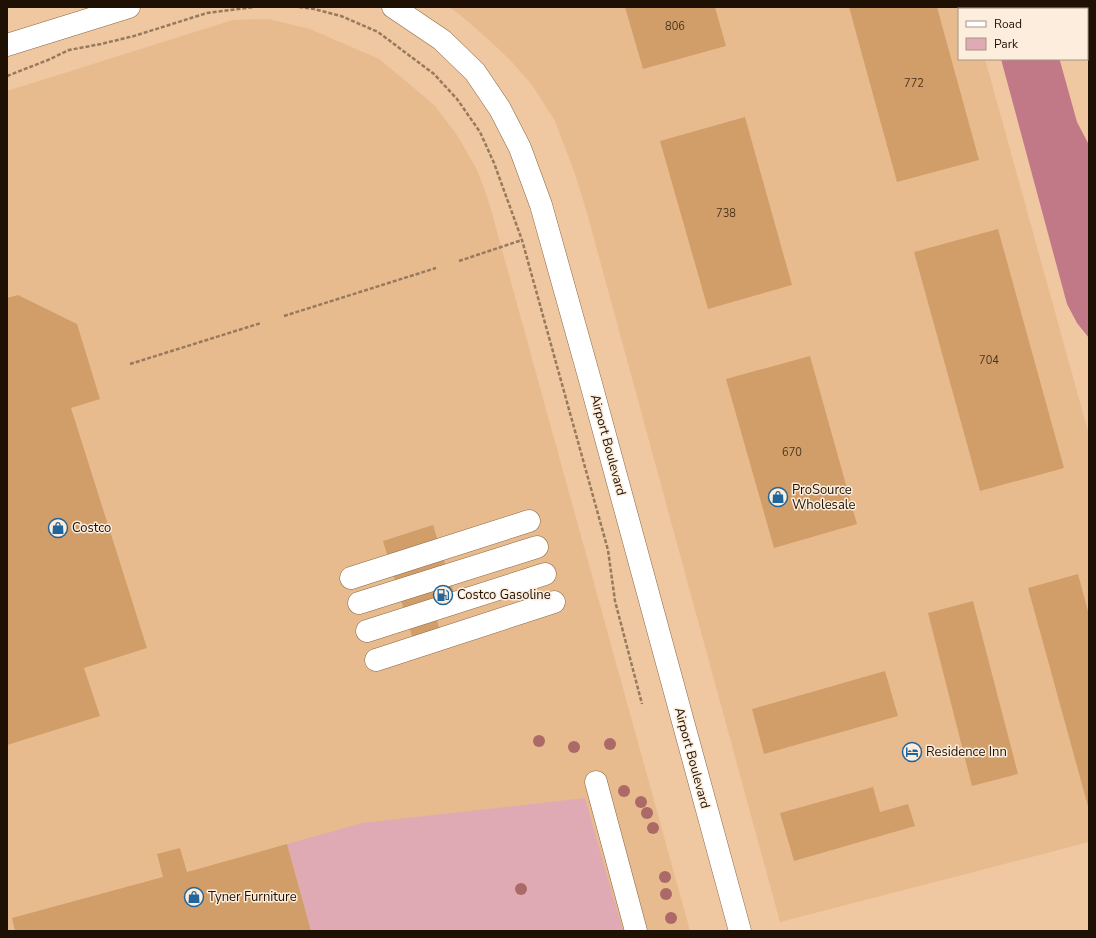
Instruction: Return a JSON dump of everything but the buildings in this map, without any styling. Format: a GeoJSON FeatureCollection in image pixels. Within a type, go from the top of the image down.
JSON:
{"type":"FeatureCollection","features":[{"type":"Feature","properties":{"kind":"street"},"geometry":{"type":"LineString","coordinates":[[7,45],[130,7]]}},
{"type":"Feature","properties":{"kind":"street","name":"Airport Boulevard"},"geometry":{"type":"LineString","coordinates":[[393,7],[442,40],[475,72],[500,109],[520,148],[541,205],[740,931]]}},
{"type":"Feature","properties":{"kind":"street"},"geometry":{"type":"LineString","coordinates":[[361,612],[540,556]]}},
{"type":"Feature","properties":{"kind":"street"},"geometry":{"type":"LineString","coordinates":[[361,612],[540,556]]}},
{"type":"Feature","properties":{"kind":"street"},"geometry":{"type":"LineString","coordinates":[[361,612],[540,556]]}},
{"type":"Feature","properties":{"kind":"street"},"geometry":{"type":"LineString","coordinates":[[361,612],[540,556]]}},
{"type":"Feature","properties":{"kind":"street"},"geometry":{"type":"LineString","coordinates":[[596,782],[636,931]]}},
{"type":"Feature","properties":{"kind":"path"},"geometry":{"type":"LineString","coordinates":[[7,76],[69,50],[134,36],[207,13],[254,7]]}},
{"type":"Feature","properties":{"kind":"path"},"geometry":{"type":"LineString","coordinates":[[299,7],[341,16],[378,32],[434,74],[458,98],[480,132],[494,163],[522,240],[608,550],[615,601],[642,704]]}},
{"type":"Feature","properties":{"kind":"path"},"geometry":{"type":"LineString","coordinates":[[459,261],[522,240]]}},
{"type":"Feature","properties":{"kind":"path"},"geometry":{"type":"LineString","coordinates":[[284,316],[436,268]]}},
{"type":"Feature","properties":{"kind":"path"},"geometry":{"type":"LineString","coordinates":[[130,364],[261,323]]}},
{"type":"Feature","properties":{"kind":"shaded area"},"geometry":{"type":"Polygon","coordinates":[[[449,7],[971,7],[958,8],[958,60],[985,60],[1089,435],[1089,842],[780,922],[587,213],[575,174],[555,121],[532,85],[511,61],[459,14],[449,7]]]}},
{"type":"Feature","properties":{"kind":"shaded area"},"geometry":{"type":"Polygon","coordinates":[[[987,7],[1070,7],[1070,8],[987,7]]]}},
{"type":"Feature","properties":{"kind":"shaded area"},"geometry":{"type":"Polygon","coordinates":[[[269,19],[310,29],[379,59],[435,106],[457,135],[477,170],[488,199],[690,931],[7,931],[7,91],[233,20],[269,19]]]}},
{"type":"Feature","properties":{"kind":"shaded area"},"geometry":{"type":"Polygon","coordinates":[[[1001,60],[1060,60],[1077,122],[1089,145],[1089,338],[1077,323],[1067,304],[1001,60]]]}},
{"type":"Feature","properties":{"kind":"green space"},"geometry":{"type":"Polygon","coordinates":[[[585,798],[623,931],[311,931],[287,844],[362,823],[585,798]]]}},
{"type":"Feature","properties":{"kind":"place","name":"ProSource Wholesale"},"geometry":{"type":"Point","coordinates":[778,497]}},
{"type":"Feature","properties":{"kind":"place","name":"Costco"},"geometry":{"type":"Point","coordinates":[58,528]}},
{"type":"Feature","properties":{"kind":"place","name":"Costco Gasoline"},"geometry":{"type":"Point","coordinates":[443,595]}},
{"type":"Feature","properties":{"kind":"place","name":"Residence Inn"},"geometry":{"type":"Point","coordinates":[912,752]}},
{"type":"Feature","properties":{"kind":"place","name":"Tyner Furniture"},"geometry":{"type":"Point","coordinates":[194,897]}}]}
